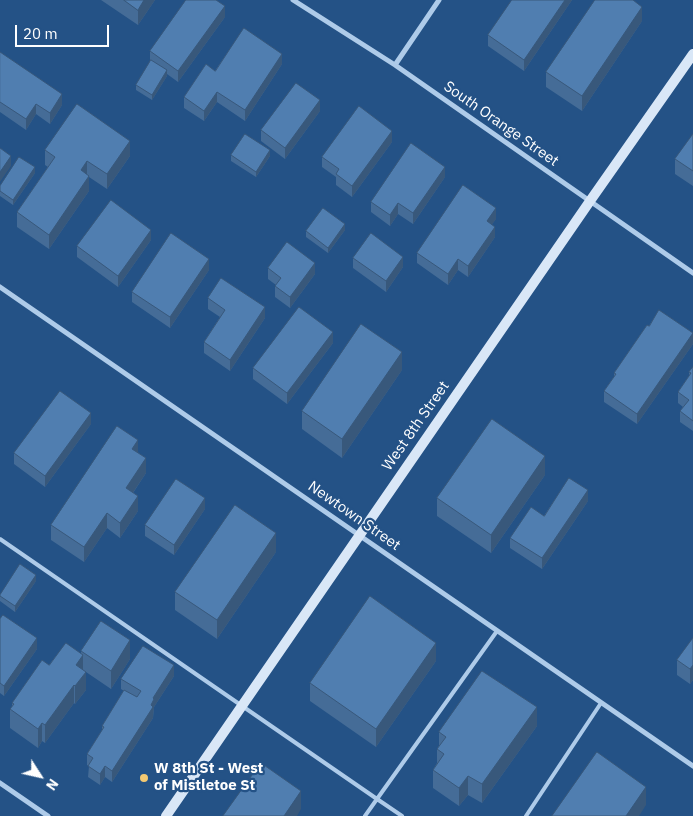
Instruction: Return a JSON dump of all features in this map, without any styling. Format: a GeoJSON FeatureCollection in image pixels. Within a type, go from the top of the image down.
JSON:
{"type":"FeatureCollection","features":[{"type":"Feature","properties":{"kind":"main road","name":"West 8th Street"},"geometry":{"type":"LineString","coordinates":[[166,816],[693,54]]}},
{"type":"Feature","properties":{"kind":"street","name":"South Orange Street"},"geometry":{"type":"LineString","coordinates":[[293,0],[394,65],[693,273]]}},
{"type":"Feature","properties":{"kind":"street"},"geometry":{"type":"LineString","coordinates":[[394,65],[439,0]]}},
{"type":"Feature","properties":{"kind":"street","name":"Newtown Street"},"geometry":{"type":"LineString","coordinates":[[0,287],[693,766]]}},
{"type":"Feature","properties":{"kind":"street"},"geometry":{"type":"LineString","coordinates":[[0,783],[48,816]]}},
{"type":"Feature","properties":{"kind":"lane"},"geometry":{"type":"LineString","coordinates":[[0,539],[402,816]]}},
{"type":"Feature","properties":{"kind":"lane"},"geometry":{"type":"LineString","coordinates":[[366,816],[497,631]]}},
{"type":"Feature","properties":{"kind":"lane"},"geometry":{"type":"LineString","coordinates":[[526,816],[601,703]]}},
{"type":"Feature","properties":{"kind":"building"},"geometry":{"type":"Polygon","coordinates":[[[124,0],[144,0],[138,10],[124,0]]]}},
{"type":"Feature","properties":{"kind":"building"},"geometry":{"type":"Polygon","coordinates":[[[186,0],[216,0],[225,6],[178,71],[150,51],[186,0]]]}},
{"type":"Feature","properties":{"kind":"building"},"geometry":{"type":"Polygon","coordinates":[[[512,0],[565,0],[524,60],[488,35],[512,0]]]}},
{"type":"Feature","properties":{"kind":"building"},"geometry":{"type":"Polygon","coordinates":[[[595,0],[633,0],[642,7],[582,96],[546,72],[595,0]]]}},
{"type":"Feature","properties":{"kind":"building"},"geometry":{"type":"Polygon","coordinates":[[[244,28],[282,54],[245,110],[217,92],[204,111],[184,97],[206,64],[215,71],[244,28]]]}},
{"type":"Feature","properties":{"kind":"building"},"geometry":{"type":"Polygon","coordinates":[[[0,52],[62,94],[50,113],[36,104],[26,119],[0,102],[0,52]]]}},
{"type":"Feature","properties":{"kind":"building"},"geometry":{"type":"Polygon","coordinates":[[[151,60],[167,70],[152,95],[136,85],[151,60]]]}},
{"type":"Feature","properties":{"kind":"building"},"geometry":{"type":"Polygon","coordinates":[[[296,83],[320,100],[285,148],[261,130],[296,83]]]}},
{"type":"Feature","properties":{"kind":"building"},"geometry":{"type":"Polygon","coordinates":[[[77,104],[130,141],[107,174],[87,161],[81,170],[89,176],[49,235],[17,212],[55,157],[45,150],[77,104]]]}},
{"type":"Feature","properties":{"kind":"building"},"geometry":{"type":"Polygon","coordinates":[[[359,106],[392,131],[352,186],[336,174],[339,169],[322,157],[359,106]]]}},
{"type":"Feature","properties":{"kind":"building"},"geometry":{"type":"Polygon","coordinates":[[[245,134],[270,150],[256,172],[231,155],[245,134]]]}},
{"type":"Feature","properties":{"kind":"building"},"geometry":{"type":"Polygon","coordinates":[[[693,134],[693,171],[675,159],[693,134]]]}},
{"type":"Feature","properties":{"kind":"building"},"geometry":{"type":"Polygon","coordinates":[[[411,143],[445,167],[413,213],[398,203],[390,215],[371,202],[411,143]]]}},
{"type":"Feature","properties":{"kind":"building"},"geometry":{"type":"Polygon","coordinates":[[[0,148],[11,156],[0,172],[0,148]]]}},
{"type":"Feature","properties":{"kind":"building"},"geometry":{"type":"Polygon","coordinates":[[[19,157],[35,167],[13,200],[0,191],[0,186],[19,157]]]}},
{"type":"Feature","properties":{"kind":"building"},"geometry":{"type":"Polygon","coordinates":[[[463,185],[496,208],[487,221],[495,227],[468,266],[458,259],[448,274],[417,253],[463,185]]]}},
{"type":"Feature","properties":{"kind":"building"},"geometry":{"type":"Polygon","coordinates":[[[111,200],[151,230],[118,276],[77,246],[111,200]]]}},
{"type":"Feature","properties":{"kind":"building"},"geometry":{"type":"Polygon","coordinates":[[[323,208],[345,224],[328,248],[306,231],[323,208]]]}},
{"type":"Feature","properties":{"kind":"building"},"geometry":{"type":"Polygon","coordinates":[[[171,233],[209,259],[170,317],[132,292],[171,233]]]}},
{"type":"Feature","properties":{"kind":"building"},"geometry":{"type":"Polygon","coordinates":[[[371,233],[403,257],[386,281],[353,258],[371,233]]]}},
{"type":"Feature","properties":{"kind":"building"},"geometry":{"type":"Polygon","coordinates":[[[287,242],[315,263],[290,297],[275,286],[281,278],[268,268],[287,242]]]}},
{"type":"Feature","properties":{"kind":"building"},"geometry":{"type":"Polygon","coordinates":[[[221,278],[265,307],[230,360],[204,342],[225,310],[208,298],[221,278]]]}},
{"type":"Feature","properties":{"kind":"building"},"geometry":{"type":"Polygon","coordinates":[[[299,307],[333,332],[287,393],[253,368],[299,307]]]}},
{"type":"Feature","properties":{"kind":"building"},"geometry":{"type":"Polygon","coordinates":[[[659,310],[693,333],[637,414],[604,391],[616,374],[614,373],[659,310]]]}},
{"type":"Feature","properties":{"kind":"building"},"geometry":{"type":"Polygon","coordinates":[[[361,324],[402,352],[342,439],[302,411],[361,324]]]}},
{"type":"Feature","properties":{"kind":"building"},"geometry":{"type":"Polygon","coordinates":[[[693,367],[693,421],[680,411],[689,400],[678,392],[693,367]]]}},
{"type":"Feature","properties":{"kind":"building"},"geometry":{"type":"Polygon","coordinates":[[[60,391],[91,413],[45,476],[14,453],[60,391]]]}},
{"type":"Feature","properties":{"kind":"building"},"geometry":{"type":"Polygon","coordinates":[[[492,419],[545,456],[491,535],[437,498],[492,419]]]}},
{"type":"Feature","properties":{"kind":"building"},"geometry":{"type":"Polygon","coordinates":[[[117,426],[138,440],[132,449],[146,458],[126,488],[138,496],[120,523],[107,513],[84,547],[51,525],[117,426]]]}},
{"type":"Feature","properties":{"kind":"building"},"geometry":{"type":"Polygon","coordinates":[[[569,478],[588,490],[542,558],[510,538],[531,507],[544,516],[569,478]]]}},
{"type":"Feature","properties":{"kind":"building"},"geometry":{"type":"Polygon","coordinates":[[[176,479],[205,498],[174,545],[145,525],[176,479]]]}},
{"type":"Feature","properties":{"kind":"building"},"geometry":{"type":"Polygon","coordinates":[[[235,505],[276,533],[217,620],[175,592],[235,505]]]}},
{"type":"Feature","properties":{"kind":"building"},"geometry":{"type":"Polygon","coordinates":[[[20,564],[36,575],[15,606],[0,595],[20,564]]]}},
{"type":"Feature","properties":{"kind":"building"},"geometry":{"type":"Polygon","coordinates":[[[370,596],[436,643],[376,729],[310,683],[370,596]]]}},
{"type":"Feature","properties":{"kind":"building"},"geometry":{"type":"Polygon","coordinates":[[[3,615],[37,638],[4,686],[0,683],[0,619],[3,615]]]}},
{"type":"Feature","properties":{"kind":"building"},"geometry":{"type":"Polygon","coordinates":[[[101,621],[130,640],[111,671],[81,651],[101,621]]]}},
{"type":"Feature","properties":{"kind":"building"},"geometry":{"type":"Polygon","coordinates":[[[693,638],[693,665],[690,669],[677,660],[693,638]]]}},
{"type":"Feature","properties":{"kind":"building"},"geometry":{"type":"Polygon","coordinates":[[[66,643],[83,655],[76,665],[86,672],[74,685],[45,725],[42,723],[38,729],[10,709],[14,704],[12,703],[42,660],[49,665],[66,643]]]}},
{"type":"Feature","properties":{"kind":"building"},"geometry":{"type":"Polygon","coordinates":[[[143,646],[174,665],[153,698],[151,705],[153,707],[112,771],[105,766],[100,774],[88,766],[93,758],[87,754],[124,690],[137,697],[141,691],[121,679],[143,646]]]}},
{"type":"Feature","properties":{"kind":"building"},"geometry":{"type":"Polygon","coordinates":[[[482,671],[537,707],[482,784],[468,776],[459,788],[433,770],[444,754],[437,749],[446,737],[439,732],[482,671]]]}},
{"type":"Feature","properties":{"kind":"building"},"geometry":{"type":"Polygon","coordinates":[[[597,752],[646,787],[626,816],[552,816],[597,752]]]}},
{"type":"Feature","properties":{"kind":"building"},"geometry":{"type":"Polygon","coordinates":[[[261,763],[301,791],[284,816],[223,816],[261,763]]]}},
{"type":"Feature","properties":{"kind":"place","name":"W 8th St - West of Mistletoe St"},"geometry":{"type":"Point","coordinates":[144,778]}}]}
